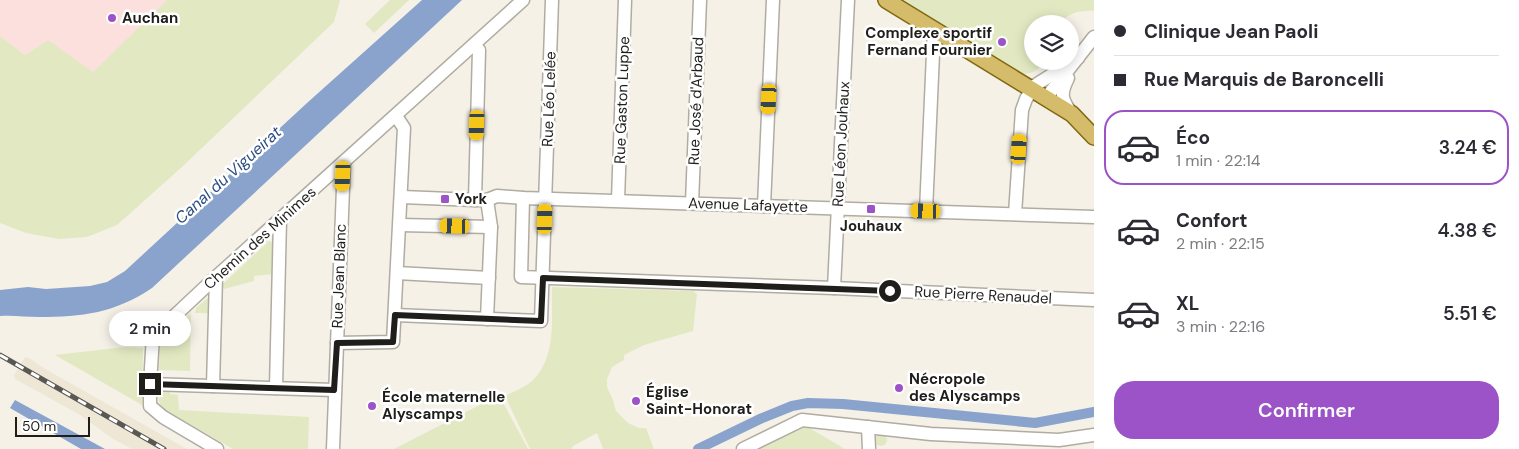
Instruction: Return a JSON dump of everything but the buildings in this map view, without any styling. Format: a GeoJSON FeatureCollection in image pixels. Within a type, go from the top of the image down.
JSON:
{"type":"FeatureCollection","features":[{"type":"Feature","properties":{"kind":"main road"},"geometry":{"type":"LineString","coordinates":[[886,0],[1072,114],[1094,137]]}},
{"type":"Feature","properties":{"kind":"street","name":"Chemin des Minimes"},"geometry":{"type":"LineString","coordinates":[[217,449],[163,417],[150,406],[153,336],[523,0]]}},
{"type":"Feature","properties":{"kind":"street","name":"Rue Léo Lelée"},"geometry":{"type":"LineString","coordinates":[[487,318],[541,321],[552,0]]}},
{"type":"Feature","properties":{"kind":"street","name":"Rue Gaston Luppe"},"geometry":{"type":"LineString","coordinates":[[618,200],[625,0]]}},
{"type":"Feature","properties":{"kind":"street","name":"Rue José d'Arbaud"},"geometry":{"type":"LineString","coordinates":[[692,203],[700,0]]}},
{"type":"Feature","properties":{"kind":"street"},"geometry":{"type":"LineString","coordinates":[[764,206],[773,0]]}},
{"type":"Feature","properties":{"kind":"street","name":"Rue Léon Jouhaux"},"geometry":{"type":"LineString","coordinates":[[834,288],[848,0]]}},
{"type":"Feature","properties":{"kind":"street"},"geometry":{"type":"LineString","coordinates":[[926,211],[934,31]]}},
{"type":"Feature","properties":{"kind":"street"},"geometry":{"type":"LineString","coordinates":[[395,315],[487,318],[492,227],[481,200],[479,50],[474,45]]}},
{"type":"Feature","properties":{"kind":"street"},"geometry":{"type":"LineString","coordinates":[[1079,56],[1092,45]]}},
{"type":"Feature","properties":{"kind":"street"},"geometry":{"type":"LineString","coordinates":[[1015,214],[1022,110],[1026,99],[1040,94],[1064,70]]}},
{"type":"Feature","properties":{"kind":"street"},"geometry":{"type":"LineString","coordinates":[[1071,70],[1064,86],[1062,99],[1072,114]]}},
{"type":"Feature","properties":{"kind":"street"},"geometry":{"type":"LineString","coordinates":[[337,343],[393,342],[402,197],[404,128],[396,116]]}},
{"type":"Feature","properties":{"kind":"street","name":"Rue Jean Blanc"},"geometry":{"type":"LineString","coordinates":[[332,449],[344,162]]}},
{"type":"Feature","properties":{"kind":"street","name":"Avenue Lafayette"},"geometry":{"type":"LineString","coordinates":[[402,197],[481,200],[497,196],[1094,217]]}},
{"type":"Feature","properties":{"kind":"street","name":"Rue Pierre Renaudel"},"geometry":{"type":"LineString","coordinates":[[522,198],[521,277],[834,288],[1094,300]]}},
{"type":"Feature","properties":{"kind":"street"},"geometry":{"type":"LineString","coordinates":[[276,388],[280,219]]}},
{"type":"Feature","properties":{"kind":"street"},"geometry":{"type":"LineString","coordinates":[[400,225],[492,227]]}},
{"type":"Feature","properties":{"kind":"street"},"geometry":{"type":"LineString","coordinates":[[397,273],[489,278]]}},
{"type":"Feature","properties":{"kind":"street"},"geometry":{"type":"LineString","coordinates":[[213,386],[216,277]]}},
{"type":"Feature","properties":{"kind":"street"},"geometry":{"type":"LineString","coordinates":[[150,384],[334,390]]}},
{"type":"Feature","properties":{"kind":"street"},"geometry":{"type":"LineString","coordinates":[[743,449],[802,420],[931,434],[1059,440],[1094,435]]}},
{"type":"Feature","properties":{"kind":"street"},"geometry":{"type":"LineString","coordinates":[[868,427],[869,449]]}},
{"type":"Feature","properties":{"kind":"shaded area"},"geometry":{"type":"Polygon","coordinates":[[[0,0],[167,0],[93,73],[48,40],[25,55],[0,36],[0,0]]]}},
{"type":"Feature","properties":{"kind":"shaded area"},"geometry":{"type":"Polygon","coordinates":[[[25,357],[187,449],[132,449],[113,439],[80,415],[15,379],[14,375],[25,357]]]}},
{"type":"Feature","properties":{"kind":"green space"},"geometry":{"type":"Polygon","coordinates":[[[167,0],[340,0],[334,22],[182,167],[117,225],[87,237],[59,239],[26,233],[0,223],[0,36],[25,55],[48,40],[93,72],[167,0]]]}},
{"type":"Feature","properties":{"kind":"green space"},"geometry":{"type":"Polygon","coordinates":[[[390,0],[409,0],[374,33],[365,24],[390,0]]]}},
{"type":"Feature","properties":{"kind":"green space","name":"Complexe sportif Fernand Fournier"},"geometry":{"type":"Polygon","coordinates":[[[904,0],[1094,0],[1094,11],[1084,11],[1070,15],[1024,15],[1024,70],[1036,70],[1025,74],[904,0]]]}},
{"type":"Feature","properties":{"kind":"green space"},"geometry":{"type":"Polygon","coordinates":[[[269,241],[276,244],[274,274],[254,276],[254,281],[224,289],[222,285],[269,241]]]}},
{"type":"Feature","properties":{"kind":"green space"},"geometry":{"type":"Polygon","coordinates":[[[552,287],[693,291],[697,294],[693,331],[644,345],[624,355],[624,360],[612,367],[607,379],[607,387],[616,411],[628,423],[639,428],[646,428],[654,449],[603,449],[597,433],[573,446],[572,449],[530,449],[505,396],[532,381],[542,368],[547,357],[552,322],[552,287]]]}},
{"type":"Feature","properties":{"kind":"green space"},"geometry":{"type":"Polygon","coordinates":[[[211,297],[210,313],[195,313],[196,308],[211,297]]]}},
{"type":"Feature","properties":{"kind":"green space"},"geometry":{"type":"Polygon","coordinates":[[[191,313],[190,371],[159,370],[160,337],[191,313]]]}},
{"type":"Feature","properties":{"kind":"green space"},"geometry":{"type":"Polygon","coordinates":[[[124,347],[143,348],[142,405],[55,355],[124,347]]]}},
{"type":"Feature","properties":{"kind":"green space"},"geometry":{"type":"Polygon","coordinates":[[[159,387],[170,388],[170,394],[178,395],[179,410],[309,417],[308,449],[233,449],[162,408],[159,402],[159,387]]]}},
{"type":"Feature","properties":{"kind":"green space"},"geometry":{"type":"Polygon","coordinates":[[[499,395],[528,449],[394,449],[499,395]]]}},
{"type":"Feature","properties":{"kind":"green space"},"geometry":{"type":"Polygon","coordinates":[[[806,426],[845,449],[760,449],[806,426]]]}},
{"type":"Feature","properties":{"kind":"green space"},"geometry":{"type":"Polygon","coordinates":[[[881,434],[887,440],[881,446],[875,440],[881,434]]]}},
{"type":"Feature","properties":{"kind":"water"},"geometry":{"type":"Polygon","coordinates":[[[422,0],[462,0],[152,288],[125,303],[98,312],[55,317],[0,316],[0,290],[28,287],[46,289],[90,286],[107,282],[125,271],[422,0]]]}},
{"type":"Feature","properties":{"kind":"water"},"geometry":{"type":"Polygon","coordinates":[[[15,400],[105,449],[81,449],[10,408],[15,400]]]}},
{"type":"Feature","properties":{"kind":"waterway"},"geometry":{"type":"LineString","coordinates":[[698,449],[760,419],[792,406],[808,403],[843,404],[1035,423],[1094,412]]}},
{"type":"Feature","properties":{"kind":"railway"},"geometry":{"type":"LineString","coordinates":[[0,355],[164,449]]}},
{"type":"Feature","properties":{"kind":"place","name":"Auchan"},"geometry":{"type":"Point","coordinates":[112,18]}},
{"type":"Feature","properties":{"kind":"place","name":"Complexe sportif Fernand Fournier"},"geometry":{"type":"Point","coordinates":[1002,42]}},
{"type":"Feature","properties":{"kind":"place","name":"York"},"geometry":{"type":"Point","coordinates":[445,199]}},
{"type":"Feature","properties":{"kind":"place","name":"Jouhaux"},"geometry":{"type":"Point","coordinates":[871,209]}},
{"type":"Feature","properties":{"kind":"place","name":"Nécropole des Alyscamps"},"geometry":{"type":"Point","coordinates":[899,388]}},
{"type":"Feature","properties":{"kind":"place","name":"Église Saint-Honorat"},"geometry":{"type":"Point","coordinates":[636,401]}},
{"type":"Feature","properties":{"kind":"place","name":"École maternelle Alyscamps"},"geometry":{"type":"Point","coordinates":[372,406]}},
{"type":"Feature","properties":{"kind":"route"},"geometry":{"type":"LineString","coordinates":[[150,384],[334,390],[337,343],[393,342],[395,315],[541,321],[543,278],[890,291]]}},
{"type":"Feature","properties":{"kind":"water label","name":"Canal du Vigueirat"},"geometry":{"type":"Point","coordinates":[228,175]}}]}
